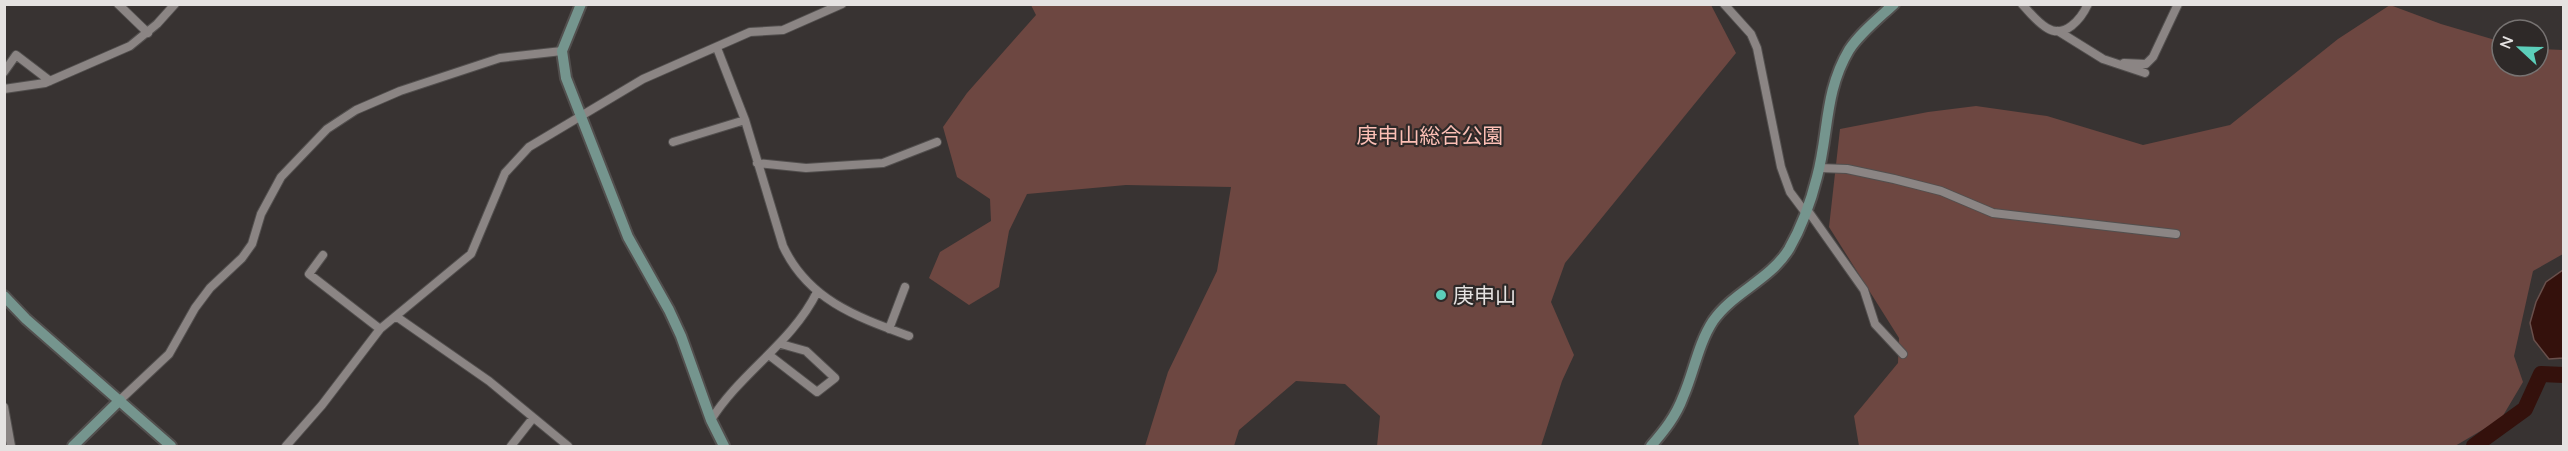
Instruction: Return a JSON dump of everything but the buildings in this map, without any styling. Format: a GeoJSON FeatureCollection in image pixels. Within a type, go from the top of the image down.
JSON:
{"type":"FeatureCollection","features":[{"type":"Feature","properties":{"kind":"street"},"geometry":{"type":"LineString","coordinates":[[118,4],[148,33]]}},
{"type":"Feature","properties":{"kind":"street"},"geometry":{"type":"LineString","coordinates":[[4,89],[50,81],[130,46],[148,33],[175,4]]}},
{"type":"Feature","properties":{"kind":"street"},"geometry":{"type":"LineString","coordinates":[[581,4],[562,51],[566,78],[628,237],[681,336],[711,420],[724,447]]}},
{"type":"Feature","properties":{"kind":"street"},"geometry":{"type":"LineString","coordinates":[[286,447],[381,329],[397,317],[423,291],[473,251],[494,196],[509,167],[529,147],[643,79],[750,33],[783,30],[842,4]]}},
{"type":"Feature","properties":{"kind":"street"},"geometry":{"type":"LineString","coordinates":[[1724,4],[1746,28],[1757,48],[1781,167],[1790,192],[1806,210],[1864,290],[1875,324],[1903,354]]}},
{"type":"Feature","properties":{"kind":"street"},"geometry":{"type":"LineString","coordinates":[[1651,447],[1674,418],[1702,343],[1714,320],[1728,304],[1776,265],[1788,249],[1806,210],[1819,168],[1828,102],[1838,74],[1850,49],[1894,4]]}},
{"type":"Feature","properties":{"kind":"street"},"geometry":{"type":"LineString","coordinates":[[2022,4],[2047,28],[2058,31],[2103,59],[2145,73]]}},
{"type":"Feature","properties":{"kind":"street"},"geometry":{"type":"LineString","coordinates":[[2058,31],[2074,26],[2084,14],[2088,4]]}},
{"type":"Feature","properties":{"kind":"street"},"geometry":{"type":"LineString","coordinates":[[2116,63],[2146,64],[2153,57],[2178,4]]}},
{"type":"Feature","properties":{"kind":"street"},"geometry":{"type":"LineString","coordinates":[[717,48],[745,120],[783,246],[792,265],[818,292],[856,316],[909,336]]}},
{"type":"Feature","properties":{"kind":"street"},"geometry":{"type":"LineString","coordinates":[[73,447],[169,354],[195,308],[210,288],[242,258],[252,244],[261,214],[275,185],[301,154],[327,129],[356,110],[400,91],[500,58],[562,51]]}},
{"type":"Feature","properties":{"kind":"street"},"geometry":{"type":"LineString","coordinates":[[4,72],[16,55],[50,81]]}},
{"type":"Feature","properties":{"kind":"street"},"geometry":{"type":"LineString","coordinates":[[674,142],[745,120]]}},
{"type":"Feature","properties":{"kind":"street"},"geometry":{"type":"LineString","coordinates":[[757,163],[806,168],[884,163],[937,142]]}},
{"type":"Feature","properties":{"kind":"street"},"geometry":{"type":"LineString","coordinates":[[1819,168],[1847,169],[1941,191],[1993,213],[2176,234]]}},
{"type":"Feature","properties":{"kind":"street"},"geometry":{"type":"LineString","coordinates":[[323,255],[309,274],[381,329]]}},
{"type":"Feature","properties":{"kind":"street"},"geometry":{"type":"LineString","coordinates":[[889,329],[905,287]]}},
{"type":"Feature","properties":{"kind":"street"},"geometry":{"type":"LineString","coordinates":[[711,420],[720,406],[781,344],[818,292]]}},
{"type":"Feature","properties":{"kind":"street"},"geometry":{"type":"LineString","coordinates":[[5,299],[171,447]]}},
{"type":"Feature","properties":{"kind":"street"},"geometry":{"type":"LineString","coordinates":[[397,317],[489,381],[568,447]]}},
{"type":"Feature","properties":{"kind":"street"},"geometry":{"type":"LineString","coordinates":[[769,355],[817,392],[835,378],[806,351],[781,344]]}},
{"type":"Feature","properties":{"kind":"street"},"geometry":{"type":"LineString","coordinates":[[4,407],[11,447]]}},
{"type":"Feature","properties":{"kind":"street"},"geometry":{"type":"LineString","coordinates":[[511,447],[533,418]]}},
{"type":"Feature","properties":{"kind":"green space","name":"庚申山総合公園"},"geometry":{"type":"Polygon","coordinates":[[[1031,5],[1711,5],[1736,53],[1565,263],[1551,302],[1574,355],[1562,381],[1541,446],[1377,446],[1380,416],[1345,384],[1296,381],[1239,430],[1234,446],[1145,446],[1168,372],[1217,271],[1231,187],[1126,185],[1027,194],[1009,231],[999,287],[969,305],[929,278],[940,252],[991,221],[990,199],[957,177],[943,127],[967,93],[1036,15],[1031,5]]]}},
{"type":"Feature","properties":{"kind":"green space"},"geometry":{"type":"Polygon","coordinates":[[[2390,5],[2441,24],[2490,38],[2490,78],[2550,78],[2550,49],[2563,50],[2563,254],[2533,271],[2514,356],[2523,382],[2501,419],[2455,446],[1859,446],[1854,416],[1898,363],[1899,338],[1829,227],[1840,129],[1928,112],[1976,106],[2047,116],[2143,145],[2230,125],[2338,39],[2390,5]]]}},
{"type":"Feature","properties":{"kind":"shaded area"},"geometry":{"type":"Polygon","coordinates":[[[2563,270],[2563,358],[2549,359],[2534,340],[2530,323],[2536,302],[2546,282],[2563,270]]]}},
{"type":"Feature","properties":{"kind":"waterway"},"geometry":{"type":"LineString","coordinates":[[2474,446],[2525,409],[2541,374],[2564,375]]}},
{"type":"Feature","properties":{"kind":"place","name":"庚申山"},"geometry":{"type":"Point","coordinates":[1441,295]}}]}
